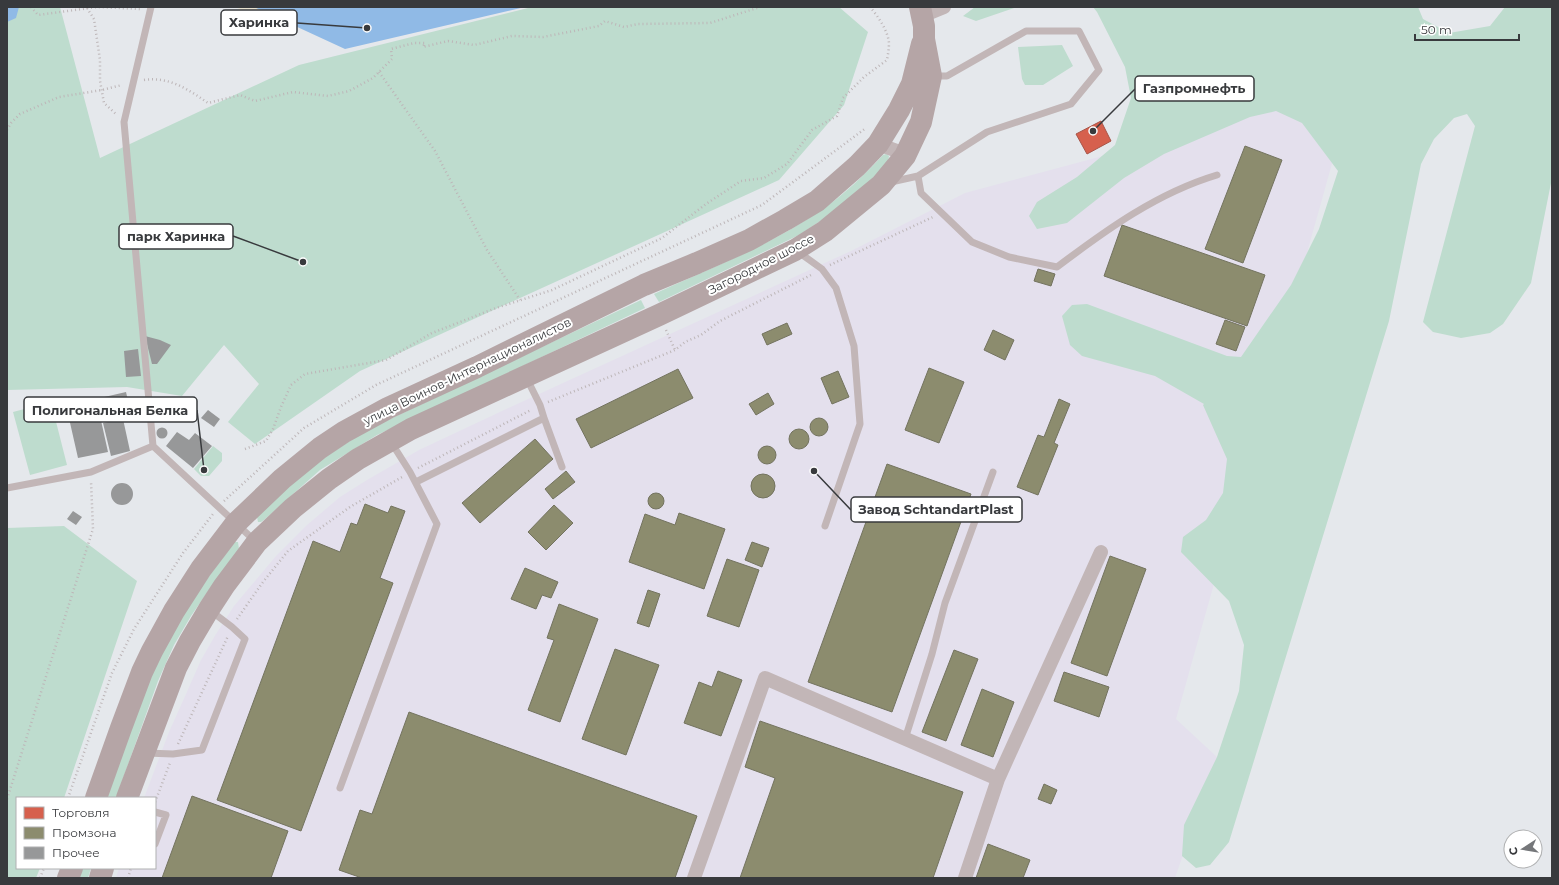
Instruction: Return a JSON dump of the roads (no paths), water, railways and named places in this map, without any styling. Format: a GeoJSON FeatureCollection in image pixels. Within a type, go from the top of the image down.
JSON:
{"type":"FeatureCollection","features":[{"type":"Feature","properties":{"kind":"main road","name":"Загородное шоссе"},"geometry":{"type":"LineString","coordinates":[[526,376],[795,250],[825,231],[881,185],[905,156],[921,122],[924,39],[921,12]]}},
{"type":"Feature","properties":{"kind":"main road","name":"улица Воинов-Интернационалистов"},"geometry":{"type":"LineString","coordinates":[[96,797],[135,691],[152,651],[185,593],[236,523],[282,479],[320,448],[344,432],[388,408],[477,367],[644,285],[748,240],[817,201],[857,166],[878,144],[899,110],[912,84],[923,75]]}},
{"type":"Feature","properties":{"kind":"main road"},"geometry":{"type":"LineString","coordinates":[[127,797],[176,668],[209,609],[224,586],[257,542],[293,508],[329,478],[358,459],[390,440],[526,376]]}},
{"type":"Feature","properties":{"kind":"street"},"geometry":{"type":"LineString","coordinates":[[921,12],[944,7]]}},
{"type":"Feature","properties":{"kind":"street"},"geometry":{"type":"LineString","coordinates":[[878,144],[897,151],[905,156]]}},
{"type":"Feature","properties":{"kind":"street"},"geometry":{"type":"LineString","coordinates":[[965,878],[998,779],[1101,552]]}},
{"type":"Feature","properties":{"kind":"street"},"geometry":{"type":"LineString","coordinates":[[694,878],[765,678],[998,779]]}},
{"type":"Feature","properties":{"kind":"lane"},"geometry":{"type":"LineString","coordinates":[[151,8],[124,127],[153,446],[257,542]]}},
{"type":"Feature","properties":{"kind":"lane"},"geometry":{"type":"LineString","coordinates":[[881,185],[918,176],[987,132],[1071,104],[1099,70],[1079,32],[1026,31],[947,76],[923,75]]}},
{"type":"Feature","properties":{"kind":"lane"},"geometry":{"type":"LineString","coordinates":[[918,176],[921,193],[972,242],[1009,257],[1057,267],[1105,230],[1140,209],[1201,179],[1217,175]]}},
{"type":"Feature","properties":{"kind":"lane"},"geometry":{"type":"LineString","coordinates":[[795,250],[822,269],[836,288],[854,346],[860,424],[825,526]]}},
{"type":"Feature","properties":{"kind":"lane"},"geometry":{"type":"LineString","coordinates":[[526,376],[540,405],[562,467]]}},
{"type":"Feature","properties":{"kind":"lane"},"geometry":{"type":"LineString","coordinates":[[416,482],[544,418]]}},
{"type":"Feature","properties":{"kind":"lane"},"geometry":{"type":"LineString","coordinates":[[340,788],[437,524],[416,482],[390,440]]}},
{"type":"Feature","properties":{"kind":"lane"},"geometry":{"type":"LineString","coordinates":[[7,488],[91,472],[153,446]]}},
{"type":"Feature","properties":{"kind":"lane"},"geometry":{"type":"LineString","coordinates":[[905,739],[932,654],[945,603],[993,472]]}},
{"type":"Feature","properties":{"kind":"lane"},"geometry":{"type":"LineString","coordinates":[[144,753],[173,754],[202,750],[245,639],[209,609]]}},
{"type":"Feature","properties":{"kind":"lane"},"geometry":{"type":"LineString","coordinates":[[156,812],[166,816],[156,841]]}},
{"type":"Feature","properties":{"kind":"water"},"geometry":{"type":"Polygon","coordinates":[[[7,7],[19,7],[16,18],[7,22],[7,7]]]}},
{"type":"Feature","properties":{"kind":"water"},"geometry":{"type":"Polygon","coordinates":[[[254,7],[525,7],[345,49],[254,7]]]}},
{"type":"Feature","properties":{"kind":"place","name":"Харинка"},"geometry":{"type":"Point","coordinates":[367,28]}},
{"type":"Feature","properties":{"kind":"place","name":"Газпромнефть"},"geometry":{"type":"Point","coordinates":[1093,131]}},
{"type":"Feature","properties":{"kind":"place","name":"парк Харинка"},"geometry":{"type":"Point","coordinates":[303,262]}},
{"type":"Feature","properties":{"kind":"place","name":"Полигональная Белка"},"geometry":{"type":"Point","coordinates":[204,470]}},
{"type":"Feature","properties":{"kind":"place","name":"Завод SchtandartPlast"},"geometry":{"type":"Point","coordinates":[814,471]}}]}
